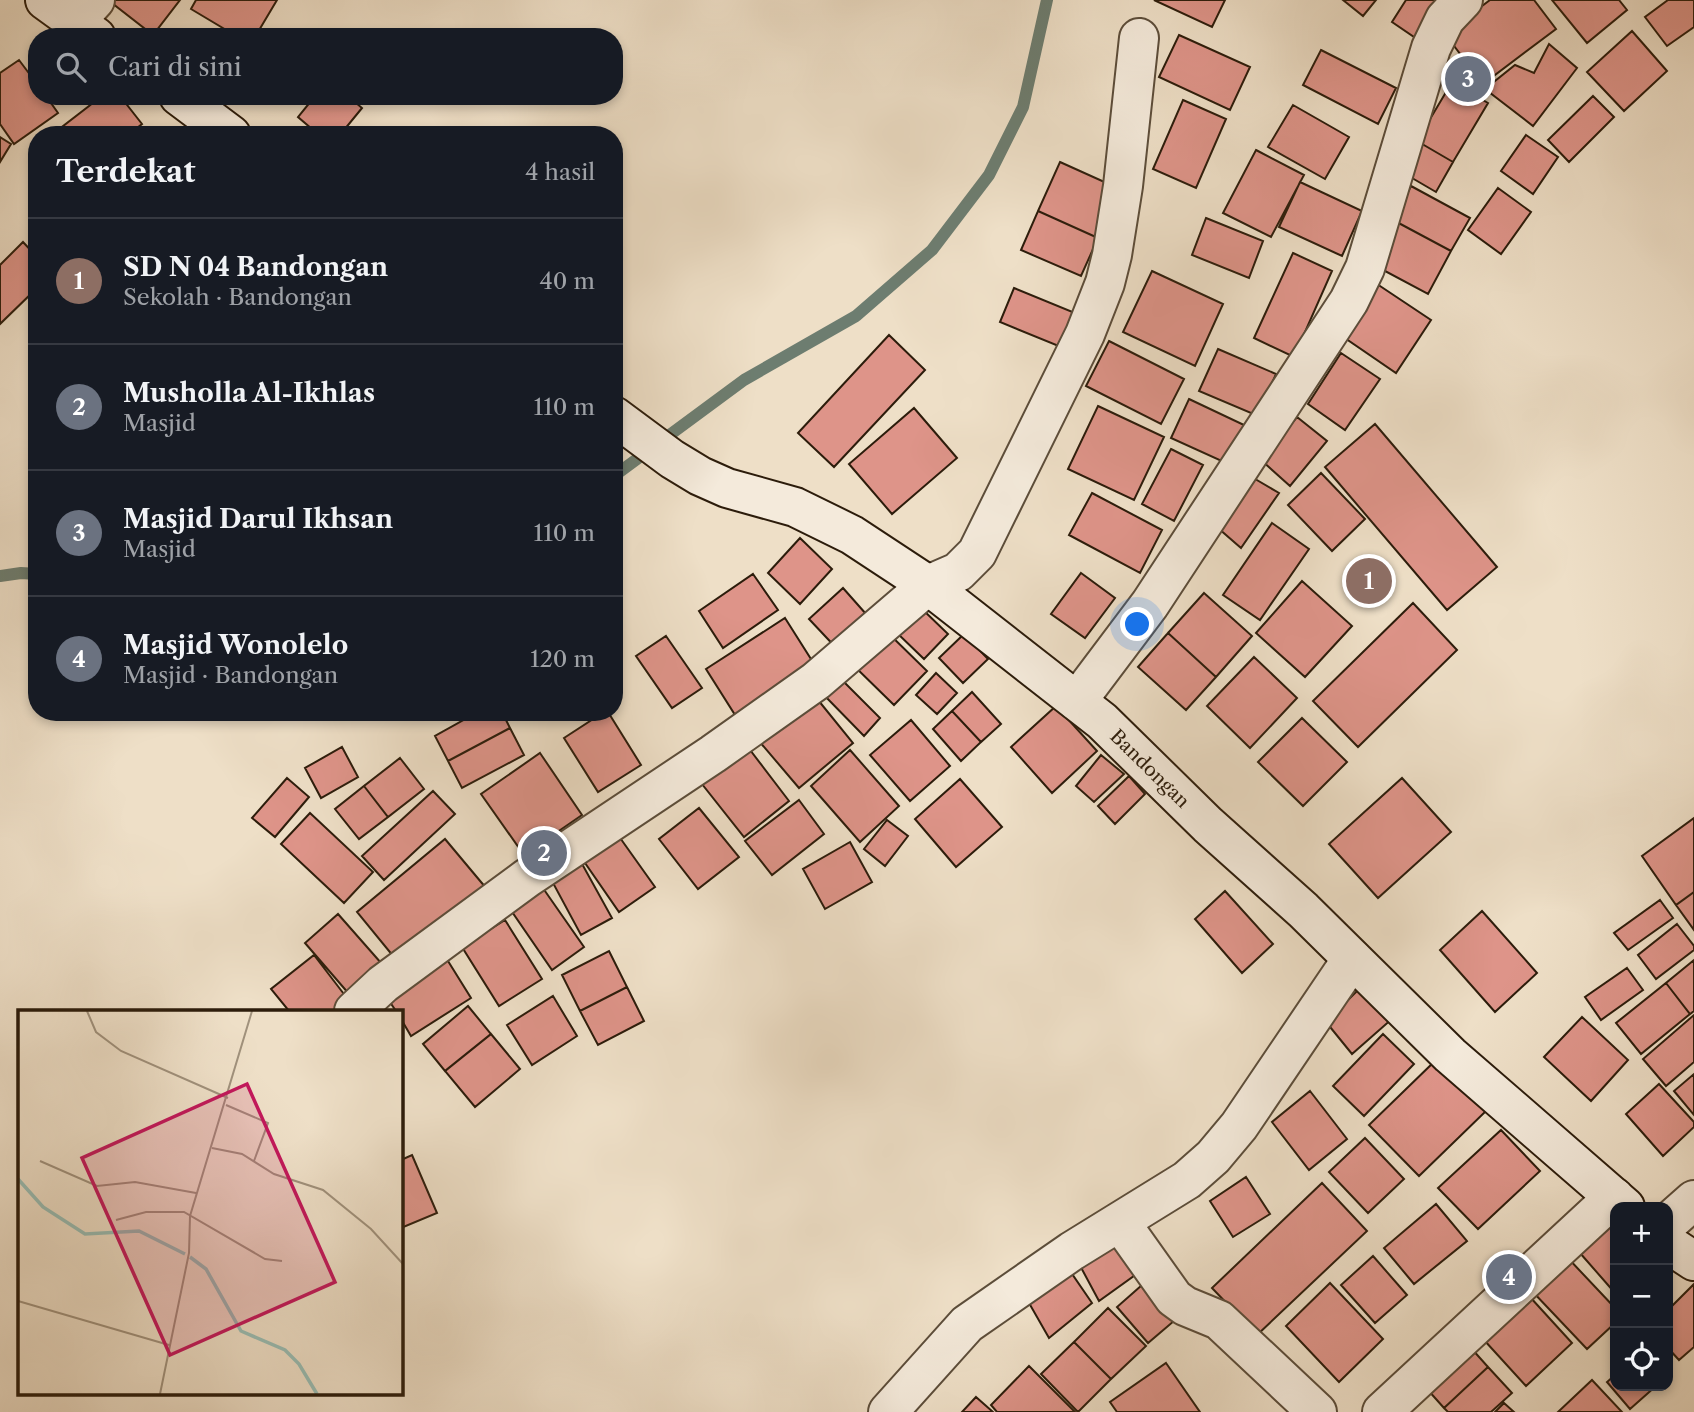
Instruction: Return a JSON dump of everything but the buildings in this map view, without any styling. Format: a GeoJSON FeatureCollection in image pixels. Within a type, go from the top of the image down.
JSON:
{"type":"FeatureCollection","features":[{"type":"Feature","properties":{"kind":"street"},"geometry":{"type":"LineString","coordinates":[[45,0],[89,20]]}},
{"type":"Feature","properties":{"kind":"street"},"geometry":{"type":"LineString","coordinates":[[1077,701],[1150,604],[1349,301],[1365,268],[1431,48],[1445,19],[1463,0]]}},
{"type":"Feature","properties":{"kind":"street"},"geometry":{"type":"LineString","coordinates":[[355,1010],[383,984],[527,878],[713,754],[816,681],[928,585],[958,572],[977,553],[1085,334],[1105,283],[1123,186],[1139,38]]}},
{"type":"Feature","properties":{"kind":"street"},"geometry":{"type":"LineString","coordinates":[[191,105],[219,126]]}},
{"type":"Feature","properties":{"kind":"street","name":"Bandongan"},"geometry":{"type":"LineString","coordinates":[[623,423],[700,476],[727,488],[795,507],[852,535],[928,585],[1077,701],[1102,721],[1208,825],[1303,910],[1450,1055],[1619,1202]]}},
{"type":"Feature","properties":{"kind":"street"},"geometry":{"type":"LineString","coordinates":[[888,1412],[967,1324],[1072,1251],[1187,1180],[1213,1157],[1239,1126],[1352,959]]}},
{"type":"Feature","properties":{"kind":"street"},"geometry":{"type":"LineString","coordinates":[[1673,1219],[1694,1200]]}},
{"type":"Feature","properties":{"kind":"street"},"geometry":{"type":"LineString","coordinates":[[1382,1412],[1610,1210]]}},
{"type":"Feature","properties":{"kind":"street"},"geometry":{"type":"LineString","coordinates":[[1120,1222],[1174,1298],[1185,1306],[1219,1320],[1317,1412]]}},
{"type":"Feature","properties":{"kind":"street"},"geometry":{"type":"LineString","coordinates":[[1673,1247],[1694,1261]]}},
{"type":"Feature","properties":{"kind":"waterway"},"geometry":{"type":"LineString","coordinates":[[623,469],[744,380],[856,316],[932,250],[989,175],[1023,107],[1047,0]]}},
{"type":"Feature","properties":{"kind":"waterway"},"geometry":{"type":"LineString","coordinates":[[0,576],[28,573]]}},
{"type":"Feature","properties":{"kind":"place","name":"Masjid Darul Ikhsan"},"geometry":{"type":"Point","coordinates":[1468,79]}},
{"type":"Feature","properties":{"kind":"place","name":"SD N 04 Bandongan"},"geometry":{"type":"Point","coordinates":[1369,581]}},
{"type":"Feature","properties":{"kind":"place","name":"Musholla Al-Ikhlas"},"geometry":{"type":"Point","coordinates":[544,853]}},
{"type":"Feature","properties":{"kind":"place","name":"Masjid Wonolelo"},"geometry":{"type":"Point","coordinates":[1509,1277]}}]}
